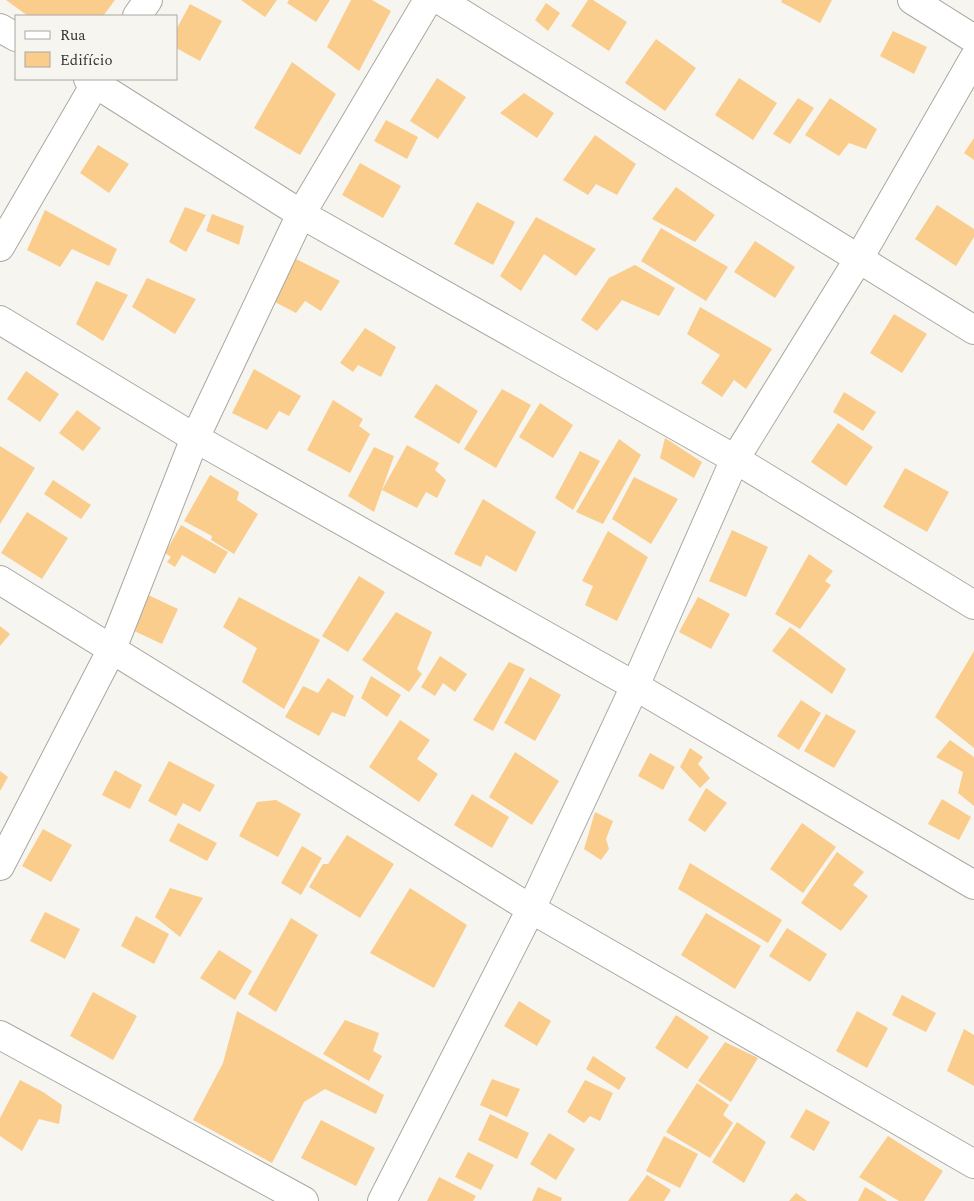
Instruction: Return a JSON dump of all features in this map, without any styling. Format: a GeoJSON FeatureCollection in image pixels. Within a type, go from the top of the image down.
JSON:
{"type":"FeatureCollection","features":[{"type":"Feature","properties":{"kind":"street"},"geometry":{"type":"LineString","coordinates":[[138,15],[148,0]]}},
{"type":"Feature","properties":{"kind":"street"},"geometry":{"type":"LineString","coordinates":[[0,866],[112,649],[195,438],[301,214],[428,0]]}},
{"type":"Feature","properties":{"kind":"street"},"geometry":{"type":"LineString","coordinates":[[440,0],[974,330]]}},
{"type":"Feature","properties":{"kind":"street"},"geometry":{"type":"LineString","coordinates":[[912,0],[974,39]]}},
{"type":"Feature","properties":{"kind":"street"},"geometry":{"type":"LineString","coordinates":[[0,28],[15,36]]}},
{"type":"Feature","properties":{"kind":"street"},"geometry":{"type":"LineString","coordinates":[[382,1201],[531,909],[635,686],[735,459],[858,260],[974,58]]}},
{"type":"Feature","properties":{"kind":"street"},"geometry":{"type":"LineString","coordinates":[[0,247],[94,80],[301,214],[735,459],[974,605]]}},
{"type":"Feature","properties":{"kind":"street"},"geometry":{"type":"LineString","coordinates":[[0,320],[195,438],[635,686],[974,886]]}},
{"type":"Feature","properties":{"kind":"street"},"geometry":{"type":"LineString","coordinates":[[0,580],[531,909],[974,1164]]}},
{"type":"Feature","properties":{"kind":"street"},"geometry":{"type":"LineString","coordinates":[[0,1035],[304,1201]]}},
{"type":"Feature","properties":{"kind":"building"},"geometry":{"type":"Polygon","coordinates":[[[6,0],[115,0],[104,15],[27,15],[6,0]]]}},
{"type":"Feature","properties":{"kind":"building"},"geometry":{"type":"Polygon","coordinates":[[[241,0],[277,0],[265,17],[241,0]]]}},
{"type":"Feature","properties":{"kind":"building"},"geometry":{"type":"Polygon","coordinates":[[[289,0],[330,0],[316,22],[287,3],[289,0]]]}},
{"type":"Feature","properties":{"kind":"building"},"geometry":{"type":"Polygon","coordinates":[[[351,0],[372,0],[391,11],[359,71],[327,47],[351,0]]]}},
{"type":"Feature","properties":{"kind":"building"},"geometry":{"type":"Polygon","coordinates":[[[588,0],[593,0],[627,22],[609,51],[571,26],[588,0]]]}},
{"type":"Feature","properties":{"kind":"building"},"geometry":{"type":"Polygon","coordinates":[[[782,0],[832,0],[820,23],[781,2],[782,0]]]}},
{"type":"Feature","properties":{"kind":"building"},"geometry":{"type":"Polygon","coordinates":[[[546,3],[560,13],[548,31],[535,20],[546,3]]]}},
{"type":"Feature","properties":{"kind":"building"},"geometry":{"type":"Polygon","coordinates":[[[190,4],[222,21],[200,61],[178,49],[178,26],[190,4]]]}},
{"type":"Feature","properties":{"kind":"building"},"geometry":{"type":"Polygon","coordinates":[[[893,31],[927,47],[914,74],[880,56],[893,31]]]}},
{"type":"Feature","properties":{"kind":"building"},"geometry":{"type":"Polygon","coordinates":[[[656,39],[696,68],[665,111],[625,83],[656,39]]]}},
{"type":"Feature","properties":{"kind":"building"},"geometry":{"type":"Polygon","coordinates":[[[292,62],[336,94],[300,155],[254,128],[292,62]]]}},
{"type":"Feature","properties":{"kind":"building"},"geometry":{"type":"Polygon","coordinates":[[[437,78],[466,97],[438,139],[410,121],[437,78]]]}},
{"type":"Feature","properties":{"kind":"building"},"geometry":{"type":"Polygon","coordinates":[[[739,78],[777,103],[753,140],[715,115],[739,78]]]}},
{"type":"Feature","properties":{"kind":"building"},"geometry":{"type":"Polygon","coordinates":[[[524,93],[554,113],[537,138],[500,113],[524,93]]]}},
{"type":"Feature","properties":{"kind":"building"},"geometry":{"type":"Polygon","coordinates":[[[798,98],[814,108],[790,144],[773,134],[798,98]]]}},
{"type":"Feature","properties":{"kind":"building"},"geometry":{"type":"Polygon","coordinates":[[[830,98],[877,129],[866,149],[849,143],[839,156],[805,135],[830,98]]]}},
{"type":"Feature","properties":{"kind":"building"},"geometry":{"type":"Polygon","coordinates":[[[386,120],[418,137],[407,159],[374,141],[386,120]]]}},
{"type":"Feature","properties":{"kind":"building"},"geometry":{"type":"Polygon","coordinates":[[[595,135],[636,164],[617,195],[596,184],[588,195],[563,180],[595,135]]]}},
{"type":"Feature","properties":{"kind":"building"},"geometry":{"type":"Polygon","coordinates":[[[974,138],[974,160],[964,153],[974,138]]]}},
{"type":"Feature","properties":{"kind":"building"},"geometry":{"type":"Polygon","coordinates":[[[98,145],[129,164],[109,193],[80,173],[98,145]]]}},
{"type":"Feature","properties":{"kind":"building"},"geometry":{"type":"Polygon","coordinates":[[[360,163],[401,186],[383,218],[342,195],[360,163]]]}},
{"type":"Feature","properties":{"kind":"building"},"geometry":{"type":"Polygon","coordinates":[[[676,187],[715,215],[695,242],[652,219],[676,187]]]}},
{"type":"Feature","properties":{"kind":"building"},"geometry":{"type":"Polygon","coordinates":[[[477,202],[515,222],[493,265],[454,244],[477,202]]]}},
{"type":"Feature","properties":{"kind":"building"},"geometry":{"type":"Polygon","coordinates":[[[937,205],[974,229],[974,237],[956,266],[915,239],[937,205]]]}},
{"type":"Feature","properties":{"kind":"building"},"geometry":{"type":"Polygon","coordinates":[[[185,207],[206,215],[186,252],[169,242],[185,207]]]}},
{"type":"Feature","properties":{"kind":"building"},"geometry":{"type":"Polygon","coordinates":[[[45,210],[117,249],[109,266],[72,249],[60,267],[27,250],[45,210]]]}},
{"type":"Feature","properties":{"kind":"building"},"geometry":{"type":"Polygon","coordinates":[[[212,214],[244,226],[239,245],[206,231],[212,214]]]}},
{"type":"Feature","properties":{"kind":"building"},"geometry":{"type":"Polygon","coordinates":[[[536,217],[596,249],[576,276],[544,254],[521,291],[500,276],[536,217]]]}},
{"type":"Feature","properties":{"kind":"building"},"geometry":{"type":"Polygon","coordinates":[[[661,228],[728,267],[706,301],[641,261],[661,228]]]}},
{"type":"Feature","properties":{"kind":"building"},"geometry":{"type":"Polygon","coordinates":[[[755,241],[795,267],[775,298],[734,272],[755,241]]]}},
{"type":"Feature","properties":{"kind":"building"},"geometry":{"type":"Polygon","coordinates":[[[292,257],[340,281],[321,311],[305,301],[296,313],[273,301],[292,257]]]}},
{"type":"Feature","properties":{"kind":"building"},"geometry":{"type":"Polygon","coordinates":[[[635,265],[675,288],[659,316],[622,300],[597,331],[581,320],[609,278],[635,265]]]}},
{"type":"Feature","properties":{"kind":"building"},"geometry":{"type":"Polygon","coordinates":[[[147,278],[196,299],[175,334],[132,307],[147,278]]]}},
{"type":"Feature","properties":{"kind":"building"},"geometry":{"type":"Polygon","coordinates":[[[96,281],[128,295],[103,341],[76,324],[96,281]]]}},
{"type":"Feature","properties":{"kind":"building"},"geometry":{"type":"Polygon","coordinates":[[[700,307],[772,349],[746,389],[734,380],[722,397],[701,383],[720,355],[687,334],[700,307]]]}},
{"type":"Feature","properties":{"kind":"building"},"geometry":{"type":"Polygon","coordinates":[[[894,314],[927,334],[902,373],[870,353],[894,314]]]}},
{"type":"Feature","properties":{"kind":"building"},"geometry":{"type":"Polygon","coordinates":[[[365,328],[396,347],[381,377],[358,365],[353,372],[340,363],[365,328]]]}},
{"type":"Feature","properties":{"kind":"building"},"geometry":{"type":"Polygon","coordinates":[[[254,369],[301,396],[289,416],[279,411],[267,430],[232,413],[254,369]]]}},
{"type":"Feature","properties":{"kind":"building"},"geometry":{"type":"Polygon","coordinates":[[[26,371],[59,394],[40,422],[7,399],[26,371]]]}},
{"type":"Feature","properties":{"kind":"building"},"geometry":{"type":"Polygon","coordinates":[[[436,384],[478,411],[459,444],[414,417],[436,384]]]}},
{"type":"Feature","properties":{"kind":"building"},"geometry":{"type":"Polygon","coordinates":[[[502,389],[531,405],[496,468],[464,449],[502,389]]]}},
{"type":"Feature","properties":{"kind":"building"},"geometry":{"type":"Polygon","coordinates":[[[844,392],[876,412],[863,431],[833,412],[844,392]]]}},
{"type":"Feature","properties":{"kind":"building"},"geometry":{"type":"Polygon","coordinates":[[[333,400],[363,419],[359,426],[370,434],[350,473],[307,450],[333,400]]]}},
{"type":"Feature","properties":{"kind":"building"},"geometry":{"type":"Polygon","coordinates":[[[540,403],[573,425],[553,458],[519,437],[540,403]]]}},
{"type":"Feature","properties":{"kind":"building"},"geometry":{"type":"Polygon","coordinates":[[[77,410],[101,428],[83,451],[59,433],[77,410]]]}},
{"type":"Feature","properties":{"kind":"building"},"geometry":{"type":"Polygon","coordinates":[[[838,423],[873,447],[846,486],[811,462],[838,423]]]}},
{"type":"Feature","properties":{"kind":"building"},"geometry":{"type":"Polygon","coordinates":[[[665,438],[702,462],[694,478],[660,458],[665,438]]]}},
{"type":"Feature","properties":{"kind":"building"},"geometry":{"type":"Polygon","coordinates":[[[619,439],[641,455],[603,524],[576,512],[619,439]]]}},
{"type":"Feature","properties":{"kind":"building"},"geometry":{"type":"Polygon","coordinates":[[[407,445],[439,463],[435,470],[446,480],[437,498],[426,492],[417,508],[382,490],[407,445]]]}},
{"type":"Feature","properties":{"kind":"building"},"geometry":{"type":"Polygon","coordinates":[[[0,446],[35,468],[0,524],[0,446]]]}},
{"type":"Feature","properties":{"kind":"building"},"geometry":{"type":"Polygon","coordinates":[[[374,447],[394,456],[374,512],[348,496],[374,447]]]}},
{"type":"Feature","properties":{"kind":"building"},"geometry":{"type":"Polygon","coordinates":[[[580,451],[600,461],[573,510],[555,498],[580,451]]]}},
{"type":"Feature","properties":{"kind":"building"},"geometry":{"type":"Polygon","coordinates":[[[905,468],[949,492],[927,532],[883,507],[905,468]]]}},
{"type":"Feature","properties":{"kind":"building"},"geometry":{"type":"Polygon","coordinates":[[[210,475],[239,492],[237,500],[258,514],[234,554],[211,540],[212,536],[184,521],[210,475]]]}},
{"type":"Feature","properties":{"kind":"building"},"geometry":{"type":"Polygon","coordinates":[[[634,477],[678,499],[651,544],[612,519],[634,477]]]}},
{"type":"Feature","properties":{"kind":"building"},"geometry":{"type":"Polygon","coordinates":[[[53,480],[91,505],[81,519],[44,494],[53,480]]]}},
{"type":"Feature","properties":{"kind":"building"},"geometry":{"type":"Polygon","coordinates":[[[483,499],[536,532],[516,572],[486,555],[481,567],[454,554],[483,499]]]}},
{"type":"Feature","properties":{"kind":"building"},"geometry":{"type":"Polygon","coordinates":[[[27,512],[68,538],[42,579],[1,553],[27,512]]]}},
{"type":"Feature","properties":{"kind":"building"},"geometry":{"type":"Polygon","coordinates":[[[181,525],[228,552],[215,574],[182,555],[175,567],[167,562],[171,557],[165,553],[181,525]]]}},
{"type":"Feature","properties":{"kind":"building"},"geometry":{"type":"Polygon","coordinates":[[[732,530],[768,547],[746,597],[709,581],[732,530]]]}},
{"type":"Feature","properties":{"kind":"building"},"geometry":{"type":"Polygon","coordinates":[[[608,531],[648,557],[617,621],[585,605],[593,586],[582,581],[608,531]]]}},
{"type":"Feature","properties":{"kind":"building"},"geometry":{"type":"Polygon","coordinates":[[[809,554],[833,571],[825,581],[831,585],[800,629],[775,614],[809,554]]]}},
{"type":"Feature","properties":{"kind":"building"},"geometry":{"type":"Polygon","coordinates":[[[359,576],[385,592],[348,652],[322,636],[359,576]]]}},
{"type":"Feature","properties":{"kind":"building"},"geometry":{"type":"Polygon","coordinates":[[[146,594],[178,609],[162,644],[130,629],[146,594]]]}},
{"type":"Feature","properties":{"kind":"building"},"geometry":{"type":"Polygon","coordinates":[[[239,597],[320,640],[284,709],[242,682],[257,648],[223,627],[239,597]]]}},
{"type":"Feature","properties":{"kind":"building"},"geometry":{"type":"Polygon","coordinates":[[[698,597],[730,614],[711,649],[679,632],[698,597]]]}},
{"type":"Feature","properties":{"kind":"building"},"geometry":{"type":"Polygon","coordinates":[[[396,612],[432,632],[417,669],[422,674],[409,692],[362,660],[396,612]]]}},
{"type":"Feature","properties":{"kind":"building"},"geometry":{"type":"Polygon","coordinates":[[[0,626],[10,634],[0,646],[0,626]]]}},
{"type":"Feature","properties":{"kind":"building"},"geometry":{"type":"Polygon","coordinates":[[[790,627],[846,669],[832,694],[772,651],[790,627]]]}},
{"type":"Feature","properties":{"kind":"building"},"geometry":{"type":"Polygon","coordinates":[[[974,651],[974,748],[935,717],[974,651]]]}},
{"type":"Feature","properties":{"kind":"building"},"geometry":{"type":"Polygon","coordinates":[[[440,656],[467,674],[455,692],[443,683],[435,696],[421,687],[440,656]]]}},
{"type":"Feature","properties":{"kind":"building"},"geometry":{"type":"Polygon","coordinates":[[[509,662],[525,669],[493,731],[473,720],[509,662]]]}},
{"type":"Feature","properties":{"kind":"building"},"geometry":{"type":"Polygon","coordinates":[[[371,676],[401,695],[387,717],[361,698],[371,676]]]}},
{"type":"Feature","properties":{"kind":"building"},"geometry":{"type":"Polygon","coordinates":[[[530,677],[561,695],[535,741],[504,723],[530,677]]]}},
{"type":"Feature","properties":{"kind":"building"},"geometry":{"type":"Polygon","coordinates":[[[328,678],[354,696],[345,717],[332,712],[319,736],[285,717],[303,686],[318,693],[328,678]]]}},
{"type":"Feature","properties":{"kind":"building"},"geometry":{"type":"Polygon","coordinates":[[[801,700],[821,713],[799,750],[777,736],[801,700]]]}},
{"type":"Feature","properties":{"kind":"building"},"geometry":{"type":"Polygon","coordinates":[[[826,714],[856,731],[834,768],[804,751],[826,714]]]}},
{"type":"Feature","properties":{"kind":"building"},"geometry":{"type":"Polygon","coordinates":[[[400,720],[430,740],[417,759],[438,774],[419,802],[369,767],[400,720]]]}},
{"type":"Feature","properties":{"kind":"building"},"geometry":{"type":"Polygon","coordinates":[[[950,740],[974,757],[974,806],[958,793],[963,772],[936,757],[950,740]]]}},
{"type":"Feature","properties":{"kind":"building"},"geometry":{"type":"Polygon","coordinates":[[[690,748],[703,757],[698,764],[710,778],[700,788],[680,767],[690,748]]]}},
{"type":"Feature","properties":{"kind":"building"},"geometry":{"type":"Polygon","coordinates":[[[515,752],[559,781],[532,825],[489,797],[515,752]]]}},
{"type":"Feature","properties":{"kind":"building"},"geometry":{"type":"Polygon","coordinates":[[[650,753],[675,767],[663,790],[638,776],[650,753]]]}},
{"type":"Feature","properties":{"kind":"building"},"geometry":{"type":"Polygon","coordinates":[[[169,761],[215,785],[200,812],[183,803],[176,816],[148,801],[169,761]]]}},
{"type":"Feature","properties":{"kind":"building"},"geometry":{"type":"Polygon","coordinates":[[[115,770],[142,785],[130,809],[102,795],[115,770]]]}},
{"type":"Feature","properties":{"kind":"building"},"geometry":{"type":"Polygon","coordinates":[[[0,771],[8,777],[0,791],[0,771]]]}},
{"type":"Feature","properties":{"kind":"building"},"geometry":{"type":"Polygon","coordinates":[[[706,788],[727,803],[705,832],[688,820],[706,788]]]}},
{"type":"Feature","properties":{"kind":"building"},"geometry":{"type":"Polygon","coordinates":[[[472,794],[509,817],[492,848],[454,825],[472,794]]]}},
{"type":"Feature","properties":{"kind":"building"},"geometry":{"type":"Polygon","coordinates":[[[942,799],[971,817],[959,840],[928,824],[942,799]]]}},
{"type":"Feature","properties":{"kind":"building"},"geometry":{"type":"Polygon","coordinates":[[[276,800],[301,814],[278,857],[239,836],[257,802],[276,800]]]}},
{"type":"Feature","properties":{"kind":"building"},"geometry":{"type":"Polygon","coordinates":[[[595,812],[613,821],[606,839],[609,849],[601,860],[584,849],[595,812]]]}},
{"type":"Feature","properties":{"kind":"building"},"geometry":{"type":"Polygon","coordinates":[[[178,823],[217,843],[207,861],[169,841],[178,823]]]}},
{"type":"Feature","properties":{"kind":"building"},"geometry":{"type":"Polygon","coordinates":[[[802,823],[836,847],[803,893],[770,869],[802,823]]]}},
{"type":"Feature","properties":{"kind":"building"},"geometry":{"type":"Polygon","coordinates":[[[43,829],[72,845],[51,882],[22,866],[43,829]]]}},
{"type":"Feature","properties":{"kind":"building"},"geometry":{"type":"Polygon","coordinates":[[[347,835],[394,864],[360,918],[309,887],[323,864],[328,864],[347,835]]]}},
{"type":"Feature","properties":{"kind":"building"},"geometry":{"type":"Polygon","coordinates":[[[302,846],[322,858],[301,895],[281,883],[302,846]]]}},
{"type":"Feature","properties":{"kind":"building"},"geometry":{"type":"Polygon","coordinates":[[[837,852],[864,872],[853,885],[868,896],[841,931],[801,903],[837,852]]]}},
{"type":"Feature","properties":{"kind":"building"},"geometry":{"type":"Polygon","coordinates":[[[690,863],[782,920],[768,943],[678,889],[690,863]]]}},
{"type":"Feature","properties":{"kind":"building"},"geometry":{"type":"Polygon","coordinates":[[[170,888],[203,898],[180,937],[155,917],[170,888]]]}},
{"type":"Feature","properties":{"kind":"building"},"geometry":{"type":"Polygon","coordinates":[[[410,888],[467,925],[434,988],[370,953],[410,888]]]}},
{"type":"Feature","properties":{"kind":"building"},"geometry":{"type":"Polygon","coordinates":[[[45,912],[80,929],[65,959],[30,941],[45,912]]]}},
{"type":"Feature","properties":{"kind":"building"},"geometry":{"type":"Polygon","coordinates":[[[706,913],[761,946],[735,989],[681,955],[706,913]]]}},
{"type":"Feature","properties":{"kind":"building"},"geometry":{"type":"Polygon","coordinates":[[[136,916],[169,934],[154,964],[121,946],[136,916]]]}},
{"type":"Feature","properties":{"kind":"building"},"geometry":{"type":"Polygon","coordinates":[[[291,918],[318,935],[276,1012],[248,994],[291,918]]]}},
{"type":"Feature","properties":{"kind":"building"},"geometry":{"type":"Polygon","coordinates":[[[787,928],[827,954],[810,982],[769,956],[787,928]]]}},
{"type":"Feature","properties":{"kind":"building"},"geometry":{"type":"Polygon","coordinates":[[[219,950],[252,971],[235,1000],[200,978],[219,950]]]}},
{"type":"Feature","properties":{"kind":"building"},"geometry":{"type":"Polygon","coordinates":[[[93,992],[137,1016],[113,1060],[70,1036],[93,992]]]}},
{"type":"Feature","properties":{"kind":"building"},"geometry":{"type":"Polygon","coordinates":[[[902,995],[936,1013],[926,1032],[892,1015],[902,995]]]}},
{"type":"Feature","properties":{"kind":"building"},"geometry":{"type":"Polygon","coordinates":[[[519,1001],[551,1021],[537,1046],[504,1026],[519,1001]]]}},
{"type":"Feature","properties":{"kind":"building"},"geometry":{"type":"Polygon","coordinates":[[[237,1011],[384,1095],[376,1114],[325,1089],[304,1102],[272,1163],[193,1120],[223,1063],[237,1011]]]}},
{"type":"Feature","properties":{"kind":"building"},"geometry":{"type":"Polygon","coordinates":[[[857,1011],[888,1028],[867,1068],[836,1051],[857,1011]]]}},
{"type":"Feature","properties":{"kind":"building"},"geometry":{"type":"Polygon","coordinates":[[[676,1015],[709,1037],[687,1069],[655,1048],[676,1015]]]}},
{"type":"Feature","properties":{"kind":"building"},"geometry":{"type":"Polygon","coordinates":[[[345,1020],[379,1033],[373,1051],[382,1056],[369,1081],[323,1054],[345,1020]]]}},
{"type":"Feature","properties":{"kind":"building"},"geometry":{"type":"Polygon","coordinates":[[[964,1029],[974,1035],[974,1086],[947,1071],[964,1029]]]}},
{"type":"Feature","properties":{"kind":"building"},"geometry":{"type":"Polygon","coordinates":[[[725,1042],[758,1058],[731,1102],[698,1081],[725,1042]]]}},
{"type":"Feature","properties":{"kind":"building"},"geometry":{"type":"Polygon","coordinates":[[[593,1056],[626,1078],[619,1090],[586,1069],[593,1056]]]}},
{"type":"Feature","properties":{"kind":"building"},"geometry":{"type":"Polygon","coordinates":[[[492,1079],[520,1089],[507,1117],[480,1105],[492,1079]]]}},
{"type":"Feature","properties":{"kind":"building"},"geometry":{"type":"Polygon","coordinates":[[[20,1080],[62,1105],[59,1124],[39,1119],[22,1151],[0,1136],[0,1118],[20,1080]]]}},
{"type":"Feature","properties":{"kind":"building"},"geometry":{"type":"Polygon","coordinates":[[[585,1080],[613,1093],[600,1121],[590,1116],[584,1123],[567,1112],[585,1080]]]}},
{"type":"Feature","properties":{"kind":"building"},"geometry":{"type":"Polygon","coordinates":[[[697,1083],[729,1105],[723,1115],[733,1123],[710,1158],[666,1132],[697,1083]]]}},
{"type":"Feature","properties":{"kind":"building"},"geometry":{"type":"Polygon","coordinates":[[[806,1109],[830,1122],[814,1151],[790,1137],[806,1109]]]}},
{"type":"Feature","properties":{"kind":"building"},"geometry":{"type":"Polygon","coordinates":[[[490,1114],[529,1133],[517,1159],[478,1140],[490,1114]]]}},
{"type":"Feature","properties":{"kind":"building"},"geometry":{"type":"Polygon","coordinates":[[[321,1120],[375,1148],[356,1186],[301,1158],[321,1120]]]}},
{"type":"Feature","properties":{"kind":"building"},"geometry":{"type":"Polygon","coordinates":[[[737,1122],[766,1142],[744,1183],[712,1162],[737,1122]]]}},
{"type":"Feature","properties":{"kind":"building"},"geometry":{"type":"Polygon","coordinates":[[[549,1133],[575,1149],[556,1180],[530,1164],[549,1133]]]}},
{"type":"Feature","properties":{"kind":"building"},"geometry":{"type":"Polygon","coordinates":[[[664,1136],[698,1154],[680,1188],[646,1171],[664,1136]]]}},
{"type":"Feature","properties":{"kind":"building"},"geometry":{"type":"Polygon","coordinates":[[[888,1136],[943,1171],[924,1201],[899,1201],[859,1177],[888,1136]]]}},
{"type":"Feature","properties":{"kind":"building"},"geometry":{"type":"Polygon","coordinates":[[[468,1152],[494,1165],[481,1190],[455,1177],[468,1152]]]}},
{"type":"Feature","properties":{"kind":"building"},"geometry":{"type":"Polygon","coordinates":[[[647,1175],[671,1190],[664,1201],[628,1201],[647,1175]]]}},
{"type":"Feature","properties":{"kind":"building"},"geometry":{"type":"Polygon","coordinates":[[[439,1177],[476,1196],[473,1201],[427,1201],[439,1177]]]}},
{"type":"Feature","properties":{"kind":"building"},"geometry":{"type":"Polygon","coordinates":[[[538,1187],[562,1198],[561,1201],[532,1201],[538,1187]]]}},
{"type":"Feature","properties":{"kind":"building"},"geometry":{"type":"Polygon","coordinates":[[[865,1187],[880,1196],[887,1201],[858,1201],[865,1187]]]}},
{"type":"Feature","properties":{"kind":"building"},"geometry":{"type":"Polygon","coordinates":[[[796,1193],[807,1201],[789,1201],[796,1193]]]}}]}
